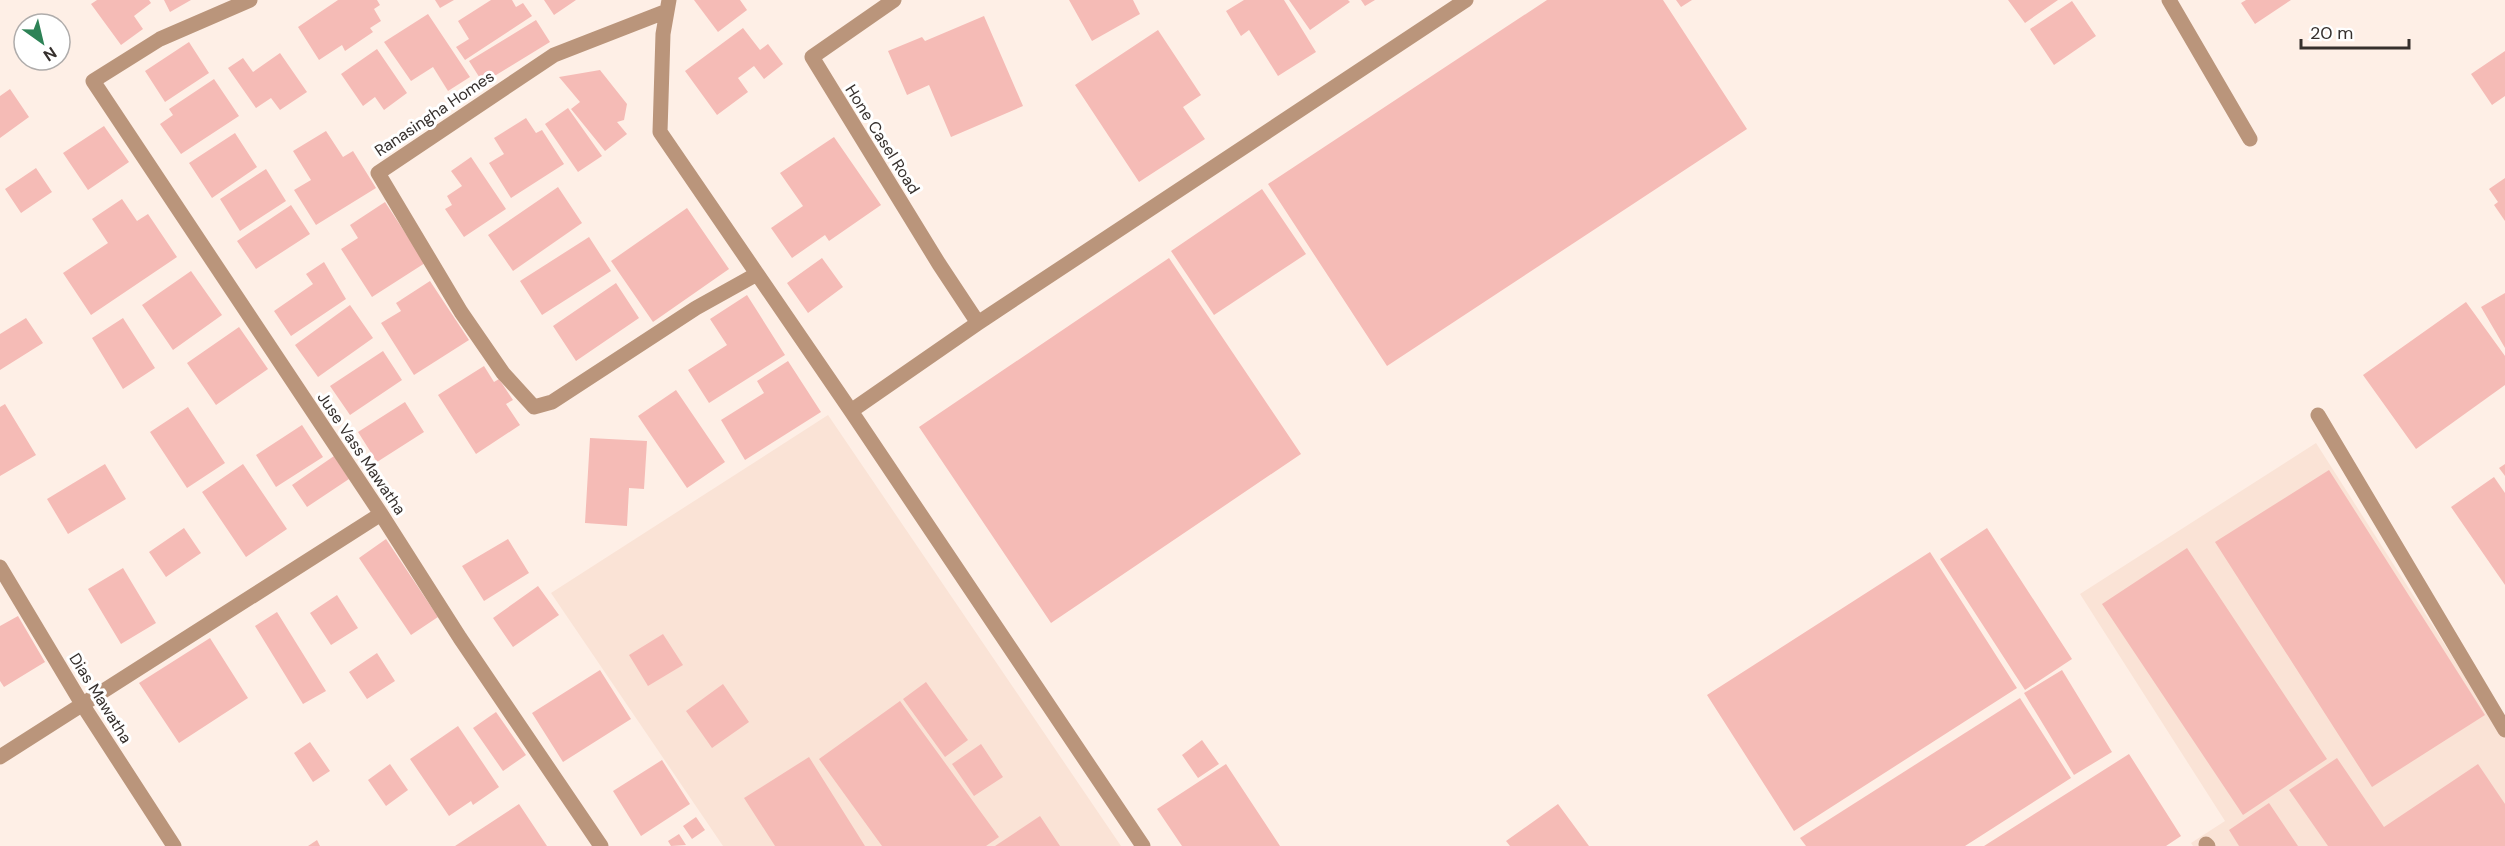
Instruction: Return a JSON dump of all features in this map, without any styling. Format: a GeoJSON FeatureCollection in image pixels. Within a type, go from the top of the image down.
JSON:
{"type":"FeatureCollection","features":[{"type":"Feature","properties":{"kind":"street","name":"Juse Vass Mawatha"},"geometry":{"type":"LineString","coordinates":[[250,0],[160,39],[93,81],[381,514],[466,648],[601,846]]}},
{"type":"Feature","properties":{"kind":"street","name":"Hone Casel Road"},"geometry":{"type":"LineString","coordinates":[[894,0],[812,57],[939,264],[978,323]]}},
{"type":"Feature","properties":{"kind":"street"},"geometry":{"type":"LineString","coordinates":[[851,411],[978,323],[1466,0]]}},
{"type":"Feature","properties":{"kind":"street"},"geometry":{"type":"LineString","coordinates":[[2169,0],[2250,139]]}},
{"type":"Feature","properties":{"kind":"street"},"geometry":{"type":"LineString","coordinates":[[668,5],[663,34],[660,132],[851,411],[1143,846]]}},
{"type":"Feature","properties":{"kind":"street","name":"Ranasingha Homes"},"geometry":{"type":"LineString","coordinates":[[668,5],[554,55],[378,172],[461,312],[503,374],[534,406],[552,402],[696,308],[757,274]]}},
{"type":"Feature","properties":{"kind":"street"},"geometry":{"type":"LineString","coordinates":[[2318,415],[2505,730]]}},
{"type":"Feature","properties":{"kind":"street"},"geometry":{"type":"LineString","coordinates":[[0,757],[381,514]]}},
{"type":"Feature","properties":{"kind":"street","name":"Dias Mawatha"},"geometry":{"type":"LineString","coordinates":[[0,567],[82,704],[174,846]]}},
{"type":"Feature","properties":{"kind":"shaded area"},"geometry":{"type":"Polygon","coordinates":[[[828,415],[1121,846],[723,846],[551,593],[828,415]]]}},
{"type":"Feature","properties":{"kind":"shaded area"},"geometry":{"type":"Polygon","coordinates":[[[2316,443],[2505,739],[2505,846],[2193,846],[2191,843],[2225,821],[2080,594],[2316,443]]]}},
{"type":"Feature","properties":{"kind":"building"},"geometry":{"type":"Polygon","coordinates":[[[97,0],[149,0],[151,3],[134,16],[143,29],[121,45],[91,4],[97,0]]]}},
{"type":"Feature","properties":{"kind":"building"},"geometry":{"type":"Polygon","coordinates":[[[164,0],[191,0],[170,12],[164,0]]]}},
{"type":"Feature","properties":{"kind":"building"},"geometry":{"type":"Polygon","coordinates":[[[338,0],[377,0],[380,5],[374,9],[381,21],[370,28],[373,32],[345,51],[342,45],[319,60],[298,27],[338,0]]]}},
{"type":"Feature","properties":{"kind":"building"},"geometry":{"type":"Polygon","coordinates":[[[435,0],[454,0],[440,8],[435,0]]]}},
{"type":"Feature","properties":{"kind":"building"},"geometry":{"type":"Polygon","coordinates":[[[491,0],[512,0],[516,7],[523,3],[532,16],[465,60],[456,47],[469,39],[458,21],[491,0]]]}},
{"type":"Feature","properties":{"kind":"building"},"geometry":{"type":"Polygon","coordinates":[[[544,0],[576,0],[554,15],[544,0]]]}},
{"type":"Feature","properties":{"kind":"building"},"geometry":{"type":"Polygon","coordinates":[[[694,0],[740,0],[747,10],[718,32],[694,0]]]}},
{"type":"Feature","properties":{"kind":"building"},"geometry":{"type":"Polygon","coordinates":[[[1069,0],[1133,0],[1140,14],[1092,41],[1069,0]]]}},
{"type":"Feature","properties":{"kind":"building"},"geometry":{"type":"Polygon","coordinates":[[[1244,0],[1284,0],[1316,52],[1278,76],[1249,30],[1241,36],[1226,11],[1244,0]]]}},
{"type":"Feature","properties":{"kind":"building"},"geometry":{"type":"Polygon","coordinates":[[[1289,0],[1348,0],[1350,2],[1310,30],[1289,0]]]}},
{"type":"Feature","properties":{"kind":"building"},"geometry":{"type":"Polygon","coordinates":[[[1361,0],[1375,0],[1365,6],[1361,0]]]}},
{"type":"Feature","properties":{"kind":"building"},"geometry":{"type":"Polygon","coordinates":[[[1547,0],[1663,0],[1747,129],[1387,366],[1268,184],[1547,0]]]}},
{"type":"Feature","properties":{"kind":"building"},"geometry":{"type":"Polygon","coordinates":[[[1676,0],[1692,0],[1681,7],[1676,0]]]}},
{"type":"Feature","properties":{"kind":"building"},"geometry":{"type":"Polygon","coordinates":[[[2008,0],[2058,0],[2025,23],[2008,0]]]}},
{"type":"Feature","properties":{"kind":"building"},"geometry":{"type":"Polygon","coordinates":[[[2246,0],[2291,0],[2255,24],[2241,3],[2246,0]]]}},
{"type":"Feature","properties":{"kind":"building"},"geometry":{"type":"Polygon","coordinates":[[[2072,1],[2096,36],[2054,65],[2030,29],[2072,1]]]}},
{"type":"Feature","properties":{"kind":"building"},"geometry":{"type":"Polygon","coordinates":[[[428,14],[470,77],[448,91],[433,67],[411,81],[384,42],[428,14]]]}},
{"type":"Feature","properties":{"kind":"building"},"geometry":{"type":"Polygon","coordinates":[[[984,16],[1023,106],[951,137],[929,85],[907,95],[888,51],[922,37],[925,41],[984,16]]]}},
{"type":"Feature","properties":{"kind":"building"},"geometry":{"type":"Polygon","coordinates":[[[536,20],[550,42],[483,83],[469,61],[536,20]]]}},
{"type":"Feature","properties":{"kind":"building"},"geometry":{"type":"Polygon","coordinates":[[[743,28],[760,50],[768,44],[783,64],[764,79],[754,66],[738,78],[748,92],[717,115],[685,71],[743,28]]]}},
{"type":"Feature","properties":{"kind":"building"},"geometry":{"type":"Polygon","coordinates":[[[1158,30],[1201,95],[1183,107],[1205,139],[1139,182],[1075,85],[1158,30]]]}},
{"type":"Feature","properties":{"kind":"building"},"geometry":{"type":"Polygon","coordinates":[[[189,42],[209,73],[165,102],[145,71],[189,42]]]}},
{"type":"Feature","properties":{"kind":"building"},"geometry":{"type":"Polygon","coordinates":[[[377,49],[407,93],[384,110],[375,97],[363,106],[341,74],[377,49]]]}},
{"type":"Feature","properties":{"kind":"building"},"geometry":{"type":"Polygon","coordinates":[[[2505,51],[2505,96],[2492,105],[2471,74],[2505,51]]]}},
{"type":"Feature","properties":{"kind":"building"},"geometry":{"type":"Polygon","coordinates":[[[280,53],[307,92],[280,110],[271,98],[256,108],[228,68],[243,58],[253,72],[280,53]]]}},
{"type":"Feature","properties":{"kind":"building"},"geometry":{"type":"Polygon","coordinates":[[[600,70],[627,104],[624,120],[617,122],[627,134],[605,151],[571,109],[580,102],[559,77],[600,70]]]}},
{"type":"Feature","properties":{"kind":"building"},"geometry":{"type":"Polygon","coordinates":[[[214,79],[239,116],[181,154],[160,124],[173,115],[169,109],[214,79]]]}},
{"type":"Feature","properties":{"kind":"building"},"geometry":{"type":"Polygon","coordinates":[[[10,89],[29,117],[0,138],[0,96],[10,89]]]}},
{"type":"Feature","properties":{"kind":"building"},"geometry":{"type":"Polygon","coordinates":[[[568,108],[602,156],[578,172],[545,124],[568,108]]]}},
{"type":"Feature","properties":{"kind":"building"},"geometry":{"type":"Polygon","coordinates":[[[526,118],[536,133],[542,130],[564,164],[511,198],[489,163],[504,154],[494,138],[526,118]]]}},
{"type":"Feature","properties":{"kind":"building"},"geometry":{"type":"Polygon","coordinates":[[[104,126],[129,162],[88,190],[63,153],[104,126]]]}},
{"type":"Feature","properties":{"kind":"building"},"geometry":{"type":"Polygon","coordinates":[[[326,131],[343,157],[353,151],[376,188],[316,225],[294,190],[311,180],[293,151],[326,131]]]}},
{"type":"Feature","properties":{"kind":"building"},"geometry":{"type":"Polygon","coordinates":[[[235,133],[257,167],[212,198],[189,163],[235,133]]]}},
{"type":"Feature","properties":{"kind":"building"},"geometry":{"type":"Polygon","coordinates":[[[834,137],[881,205],[829,241],[825,235],[792,258],[771,228],[803,206],[780,173],[834,137]]]}},
{"type":"Feature","properties":{"kind":"building"},"geometry":{"type":"Polygon","coordinates":[[[471,157],[506,209],[464,237],[445,209],[452,205],[447,196],[462,186],[451,171],[471,157]]]}},
{"type":"Feature","properties":{"kind":"building"},"geometry":{"type":"Polygon","coordinates":[[[36,168],[52,192],[21,213],[5,189],[36,168]]]}},
{"type":"Feature","properties":{"kind":"building"},"geometry":{"type":"Polygon","coordinates":[[[266,169],[286,201],[240,231],[220,199],[266,169]]]}},
{"type":"Feature","properties":{"kind":"building"},"geometry":{"type":"Polygon","coordinates":[[[2505,178],[2505,221],[2494,205],[2498,202],[2489,189],[2505,178]]]}},
{"type":"Feature","properties":{"kind":"building"},"geometry":{"type":"Polygon","coordinates":[[[558,187],[582,223],[513,271],[488,235],[558,187]]]}},
{"type":"Feature","properties":{"kind":"building"},"geometry":{"type":"Polygon","coordinates":[[[1262,189],[1306,254],[1214,315],[1171,251],[1262,189]]]}},
{"type":"Feature","properties":{"kind":"building"},"geometry":{"type":"Polygon","coordinates":[[[122,199],[137,221],[148,214],[177,257],[91,315],[63,273],[108,243],[92,219],[122,199]]]}},
{"type":"Feature","properties":{"kind":"building"},"geometry":{"type":"Polygon","coordinates":[[[385,202],[425,263],[372,297],[341,249],[358,238],[350,225],[385,202]]]}},
{"type":"Feature","properties":{"kind":"building"},"geometry":{"type":"Polygon","coordinates":[[[291,205],[310,234],[256,269],[237,241],[291,205]]]}},
{"type":"Feature","properties":{"kind":"building"},"geometry":{"type":"Polygon","coordinates":[[[687,208],[729,269],[653,322],[611,261],[687,208]]]}},
{"type":"Feature","properties":{"kind":"building"},"geometry":{"type":"Polygon","coordinates":[[[589,237],[611,271],[542,315],[520,281],[589,237]]]}},
{"type":"Feature","properties":{"kind":"building"},"geometry":{"type":"Polygon","coordinates":[[[822,258],[843,287],[808,313],[787,283],[822,258]]]}},
{"type":"Feature","properties":{"kind":"building"},"geometry":{"type":"Polygon","coordinates":[[[1169,258],[1301,454],[1051,623],[919,427],[1169,258]]]}},
{"type":"Feature","properties":{"kind":"building"},"geometry":{"type":"Polygon","coordinates":[[[324,262],[346,299],[291,336],[274,311],[313,284],[306,274],[324,262]]]}},
{"type":"Feature","properties":{"kind":"building"},"geometry":{"type":"Polygon","coordinates":[[[191,271],[222,315],[173,350],[142,305],[191,271]]]}},
{"type":"Feature","properties":{"kind":"building"},"geometry":{"type":"Polygon","coordinates":[[[430,281],[469,340],[414,375],[381,323],[401,311],[396,303],[430,281]]]}},
{"type":"Feature","properties":{"kind":"building"},"geometry":{"type":"Polygon","coordinates":[[[616,283],[639,318],[576,361],[553,326],[616,283]]]}},
{"type":"Feature","properties":{"kind":"building"},"geometry":{"type":"Polygon","coordinates":[[[2505,293],[2505,348],[2481,307],[2505,293]]]}},
{"type":"Feature","properties":{"kind":"building"},"geometry":{"type":"Polygon","coordinates":[[[747,295],[785,355],[709,403],[688,370],[727,345],[710,319],[747,295]]]}},
{"type":"Feature","properties":{"kind":"building"},"geometry":{"type":"Polygon","coordinates":[[[2466,302],[2505,356],[2505,385],[2416,449],[2363,375],[2466,302]]]}},
{"type":"Feature","properties":{"kind":"building"},"geometry":{"type":"Polygon","coordinates":[[[350,305],[373,338],[318,377],[295,345],[350,305]]]}},
{"type":"Feature","properties":{"kind":"building"},"geometry":{"type":"Polygon","coordinates":[[[26,318],[43,343],[0,370],[0,334],[26,318]]]}},
{"type":"Feature","properties":{"kind":"building"},"geometry":{"type":"Polygon","coordinates":[[[123,318],[155,368],[123,389],[92,338],[123,318]]]}},
{"type":"Feature","properties":{"kind":"building"},"geometry":{"type":"Polygon","coordinates":[[[239,327],[268,369],[216,405],[187,363],[239,327]]]}},
{"type":"Feature","properties":{"kind":"building"},"geometry":{"type":"Polygon","coordinates":[[[383,351],[402,380],[350,415],[330,386],[383,351]]]}},
{"type":"Feature","properties":{"kind":"building"},"geometry":{"type":"Polygon","coordinates":[[[788,361],[821,412],[745,460],[721,420],[764,393],[757,381],[788,361]]]}},
{"type":"Feature","properties":{"kind":"building"},"geometry":{"type":"Polygon","coordinates":[[[484,366],[494,382],[499,379],[513,400],[506,404],[520,425],[476,454],[438,395],[484,366]]]}},
{"type":"Feature","properties":{"kind":"building"},"geometry":{"type":"Polygon","coordinates":[[[676,390],[725,462],[687,488],[638,416],[676,390]]]}},
{"type":"Feature","properties":{"kind":"building"},"geometry":{"type":"Polygon","coordinates":[[[405,402],[424,432],[377,462],[358,432],[405,402]]]}},
{"type":"Feature","properties":{"kind":"building"},"geometry":{"type":"Polygon","coordinates":[[[5,404],[36,455],[0,476],[0,407],[5,404]]]}},
{"type":"Feature","properties":{"kind":"building"},"geometry":{"type":"Polygon","coordinates":[[[188,407],[225,463],[187,488],[150,432],[188,407]]]}},
{"type":"Feature","properties":{"kind":"building"},"geometry":{"type":"Polygon","coordinates":[[[302,425],[323,457],[276,487],[256,455],[302,425]]]}},
{"type":"Feature","properties":{"kind":"building"},"geometry":{"type":"Polygon","coordinates":[[[590,438],[647,441],[644,489],[629,488],[627,526],[585,523],[590,438]]]}},
{"type":"Feature","properties":{"kind":"building"},"geometry":{"type":"Polygon","coordinates":[[[334,456],[349,479],[307,507],[292,485],[334,456]]]}},
{"type":"Feature","properties":{"kind":"building"},"geometry":{"type":"Polygon","coordinates":[[[105,464],[126,499],[68,534],[47,499],[105,464]]]}},
{"type":"Feature","properties":{"kind":"building"},"geometry":{"type":"Polygon","coordinates":[[[243,464],[287,529],[246,557],[202,492],[243,464]]]}},
{"type":"Feature","properties":{"kind":"building"},"geometry":{"type":"Polygon","coordinates":[[[2505,464],[2505,476],[2499,468],[2505,464]]]}},
{"type":"Feature","properties":{"kind":"building"},"geometry":{"type":"Polygon","coordinates":[[[2329,470],[2485,715],[2372,787],[2215,542],[2329,470]]]}},
{"type":"Feature","properties":{"kind":"building"},"geometry":{"type":"Polygon","coordinates":[[[2494,477],[2505,493],[2505,585],[2451,507],[2494,477]]]}},
{"type":"Feature","properties":{"kind":"building"},"geometry":{"type":"Polygon","coordinates":[[[184,528],[201,553],[166,577],[149,552],[184,528]]]}},
{"type":"Feature","properties":{"kind":"building"},"geometry":{"type":"Polygon","coordinates":[[[1987,528],[2072,659],[2025,690],[1940,559],[1987,528]]]}},
{"type":"Feature","properties":{"kind":"building"},"geometry":{"type":"Polygon","coordinates":[[[386,539],[438,617],[411,635],[359,558],[386,539]]]}},
{"type":"Feature","properties":{"kind":"building"},"geometry":{"type":"Polygon","coordinates":[[[508,539],[529,573],[484,601],[462,566],[508,539]]]}},
{"type":"Feature","properties":{"kind":"building"},"geometry":{"type":"Polygon","coordinates":[[[2187,548],[2327,759],[2243,815],[2102,604],[2187,548]]]}},
{"type":"Feature","properties":{"kind":"building"},"geometry":{"type":"Polygon","coordinates":[[[1930,552],[2017,688],[1794,831],[1707,695],[1930,552]]]}},
{"type":"Feature","properties":{"kind":"building"},"geometry":{"type":"Polygon","coordinates":[[[123,568],[156,623],[121,644],[88,589],[123,568]]]}},
{"type":"Feature","properties":{"kind":"building"},"geometry":{"type":"Polygon","coordinates":[[[538,586],[559,615],[513,647],[493,618],[538,586]]]}},
{"type":"Feature","properties":{"kind":"building"},"geometry":{"type":"Polygon","coordinates":[[[337,595],[358,628],[331,645],[310,613],[337,595]]]}},
{"type":"Feature","properties":{"kind":"building"},"geometry":{"type":"Polygon","coordinates":[[[277,612],[326,691],[303,704],[255,626],[277,612]]]}},
{"type":"Feature","properties":{"kind":"building"},"geometry":{"type":"Polygon","coordinates":[[[18,616],[45,662],[4,687],[0,681],[0,626],[18,616]]]}},
{"type":"Feature","properties":{"kind":"building"},"geometry":{"type":"Polygon","coordinates":[[[663,634],[683,665],[648,686],[629,655],[663,634]]]}},
{"type":"Feature","properties":{"kind":"building"},"geometry":{"type":"Polygon","coordinates":[[[210,638],[248,698],[179,743],[139,683],[210,638]]]}},
{"type":"Feature","properties":{"kind":"building"},"geometry":{"type":"Polygon","coordinates":[[[377,653],[395,681],[367,699],[349,672],[377,653]]]}},
{"type":"Feature","properties":{"kind":"building"},"geometry":{"type":"Polygon","coordinates":[[[600,670],[631,719],[563,762],[532,713],[600,670]]]}},
{"type":"Feature","properties":{"kind":"building"},"geometry":{"type":"Polygon","coordinates":[[[2062,670],[2112,752],[2074,775],[2024,693],[2062,670]]]}},
{"type":"Feature","properties":{"kind":"building"},"geometry":{"type":"Polygon","coordinates":[[[926,682],[968,740],[945,757],[903,699],[926,682]]]}},
{"type":"Feature","properties":{"kind":"building"},"geometry":{"type":"Polygon","coordinates":[[[723,684],[749,722],[712,748],[686,711],[723,684]]]}},
{"type":"Feature","properties":{"kind":"building"},"geometry":{"type":"Polygon","coordinates":[[[2020,698],[2071,778],[1965,846],[1806,846],[1800,838],[2020,698]]]}},
{"type":"Feature","properties":{"kind":"building"},"geometry":{"type":"Polygon","coordinates":[[[900,701],[999,837],[986,846],[882,846],[819,759],[900,701]]]}},
{"type":"Feature","properties":{"kind":"building"},"geometry":{"type":"Polygon","coordinates":[[[496,712],[526,755],[503,771],[473,728],[496,712]]]}},
{"type":"Feature","properties":{"kind":"building"},"geometry":{"type":"Polygon","coordinates":[[[458,726],[499,787],[473,805],[471,801],[449,816],[410,759],[458,726]]]}},
{"type":"Feature","properties":{"kind":"building"},"geometry":{"type":"Polygon","coordinates":[[[1202,740],[1219,764],[1198,778],[1182,755],[1202,740]]]}},
{"type":"Feature","properties":{"kind":"building"},"geometry":{"type":"Polygon","coordinates":[[[310,742],[330,771],[313,782],[294,753],[310,742]]]}},
{"type":"Feature","properties":{"kind":"building"},"geometry":{"type":"Polygon","coordinates":[[[981,744],[1003,777],[974,796],[952,764],[981,744]]]}},
{"type":"Feature","properties":{"kind":"building"},"geometry":{"type":"Polygon","coordinates":[[[2129,754],[2181,836],[2166,846],[1984,846],[2129,754]]]}},
{"type":"Feature","properties":{"kind":"building"},"geometry":{"type":"Polygon","coordinates":[[[809,757],[865,846],[775,846],[744,798],[809,757]]]}},
{"type":"Feature","properties":{"kind":"building"},"geometry":{"type":"Polygon","coordinates":[[[2337,758],[2384,827],[2478,764],[2505,804],[2505,846],[2328,846],[2289,790],[2337,758]]]}},
{"type":"Feature","properties":{"kind":"building"},"geometry":{"type":"Polygon","coordinates":[[[662,760],[690,804],[641,836],[613,791],[662,760]]]}},
{"type":"Feature","properties":{"kind":"building"},"geometry":{"type":"Polygon","coordinates":[[[390,764],[408,790],[386,806],[368,780],[390,764]]]}},
{"type":"Feature","properties":{"kind":"building"},"geometry":{"type":"Polygon","coordinates":[[[1226,764],[1280,846],[1182,846],[1157,809],[1226,764]]]}},
{"type":"Feature","properties":{"kind":"building"},"geometry":{"type":"Polygon","coordinates":[[[2269,803],[2298,846],[2239,846],[2229,830],[2269,803]]]}},
{"type":"Feature","properties":{"kind":"building"},"geometry":{"type":"Polygon","coordinates":[[[519,804],[547,846],[455,846],[519,804]]]}},
{"type":"Feature","properties":{"kind":"building"},"geometry":{"type":"Polygon","coordinates":[[[1558,804],[1589,846],[1510,846],[1506,841],[1558,804]]]}},
{"type":"Feature","properties":{"kind":"building"},"geometry":{"type":"Polygon","coordinates":[[[1040,816],[1060,846],[995,846],[1040,816]]]}},
{"type":"Feature","properties":{"kind":"building"},"geometry":{"type":"Polygon","coordinates":[[[696,817],[705,830],[692,839],[683,826],[696,817]]]}},
{"type":"Feature","properties":{"kind":"building"},"geometry":{"type":"Polygon","coordinates":[[[679,834],[686,845],[671,846],[668,841],[679,834]]]}},
{"type":"Feature","properties":{"kind":"building"},"geometry":{"type":"Polygon","coordinates":[[[317,840],[320,846],[308,846],[317,840]]]}}]}
